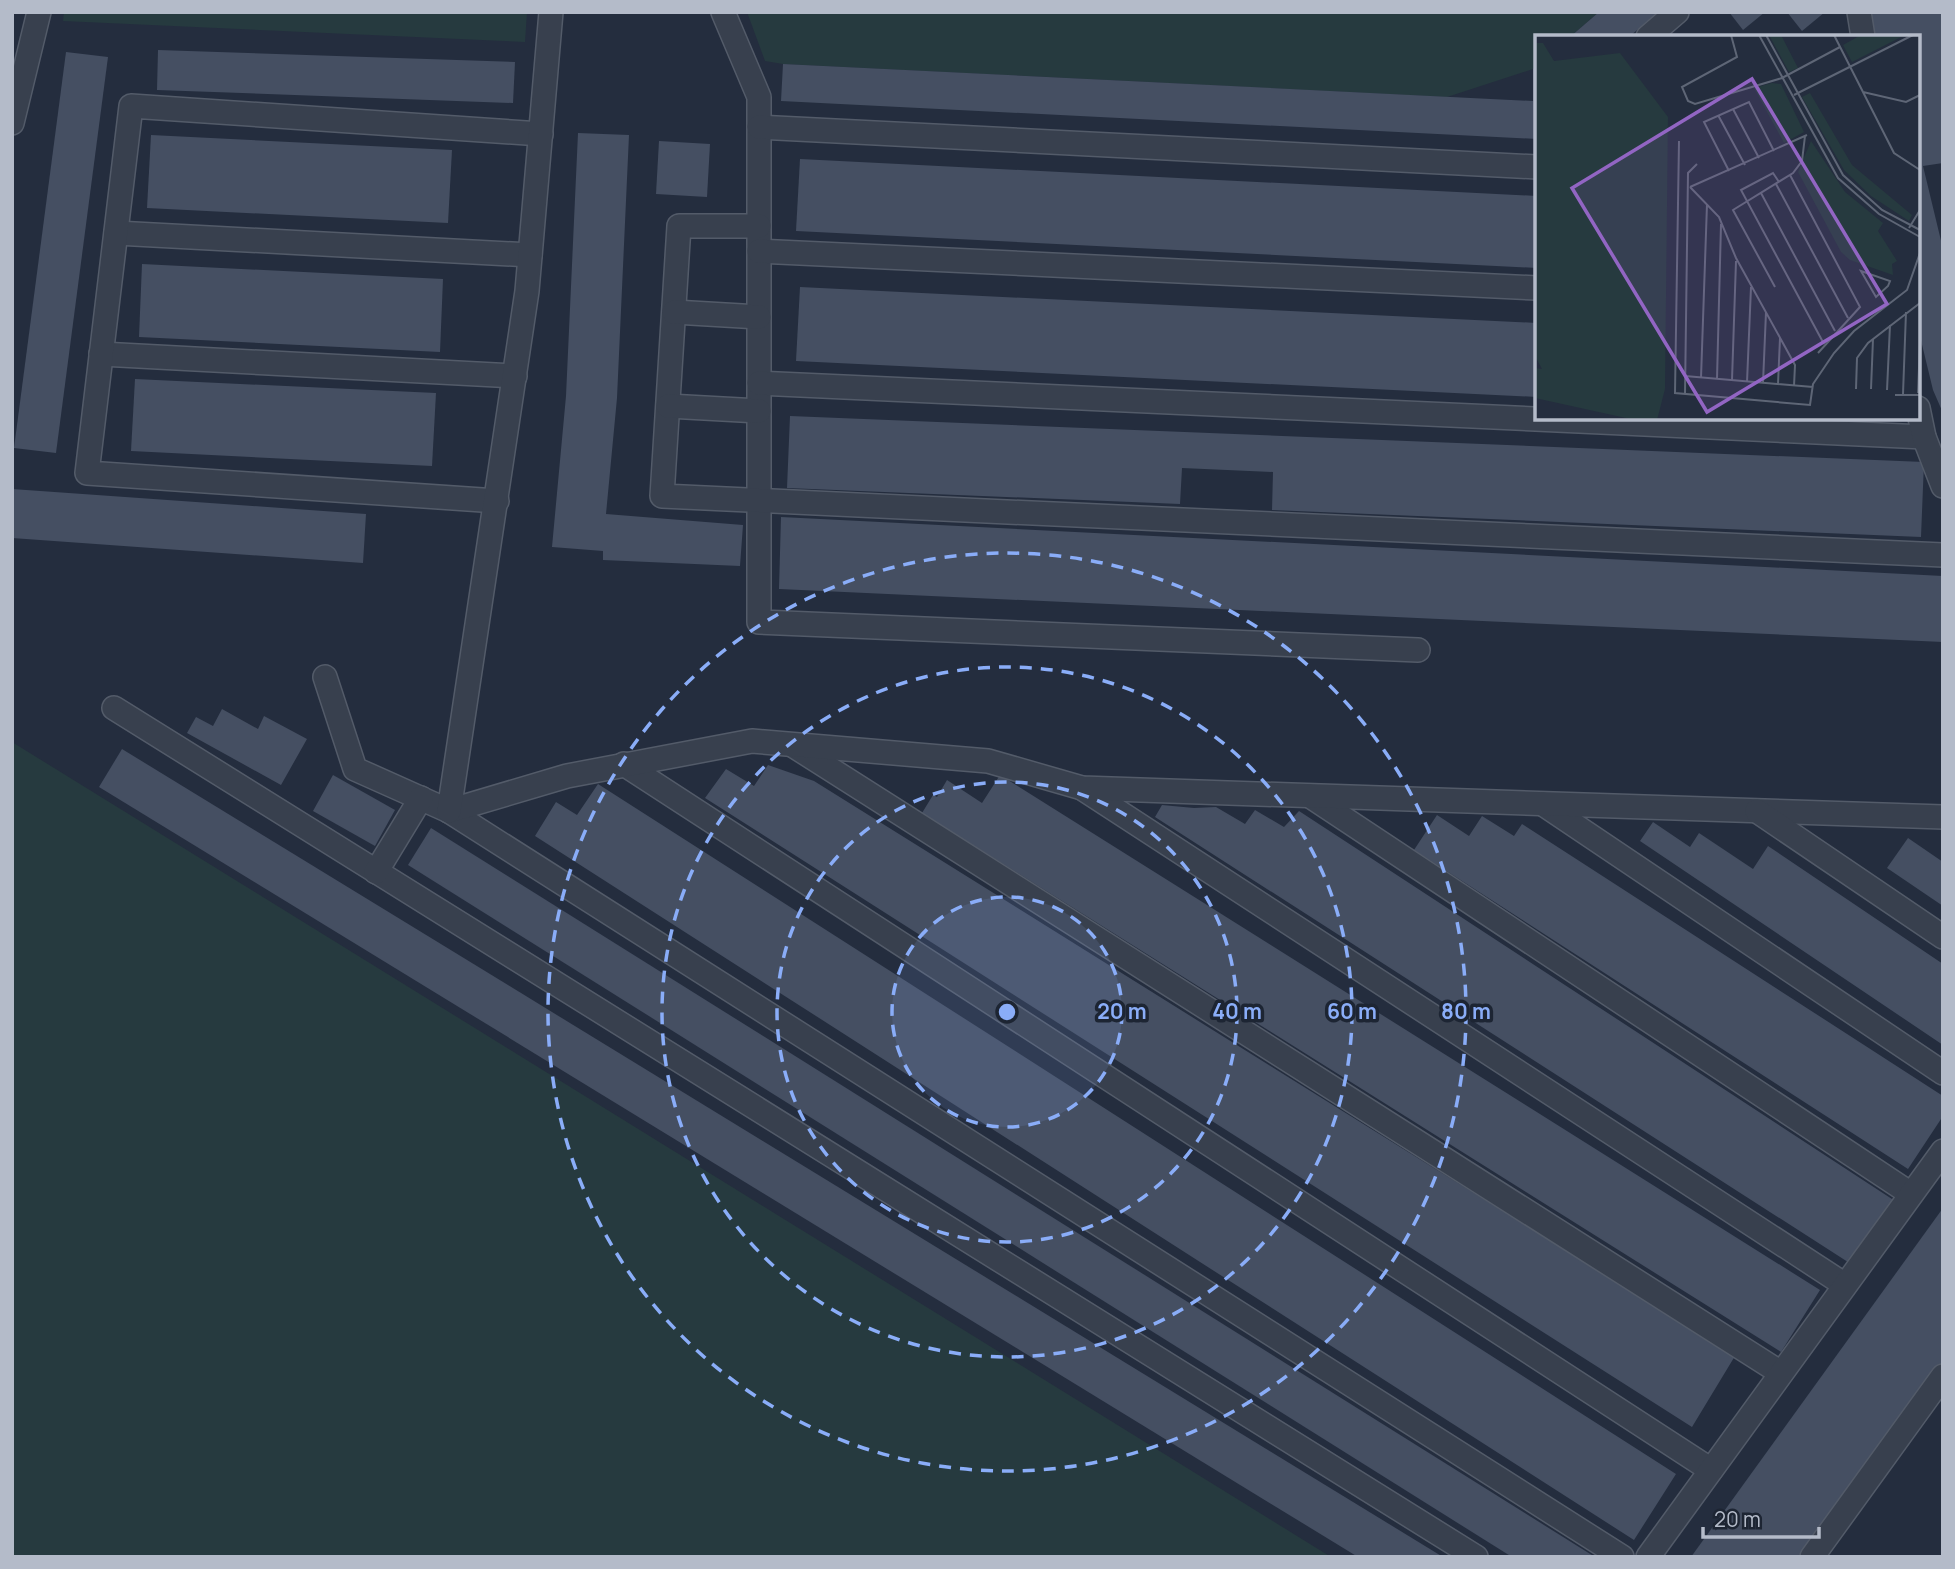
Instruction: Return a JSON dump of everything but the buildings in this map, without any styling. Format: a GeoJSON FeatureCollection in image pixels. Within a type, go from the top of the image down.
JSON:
{"type":"FeatureCollection","features":[{"type":"Feature","properties":{"kind":"lane"},"geometry":{"type":"LineString","coordinates":[[12,123],[39,12]]}},
{"type":"Feature","properties":{"kind":"lane"},"geometry":{"type":"LineString","coordinates":[[449,811],[515,376],[530,255],[551,12]]}},
{"type":"Feature","properties":{"kind":"lane"},"geometry":{"type":"LineString","coordinates":[[723,12],[759,97],[759,622],[1418,650]]}},
{"type":"Feature","properties":{"kind":"lane"},"geometry":{"type":"LineString","coordinates":[[1650,35],[1677,12]]}},
{"type":"Feature","properties":{"kind":"lane"},"geometry":{"type":"LineString","coordinates":[[1859,12],[1863,35]]}},
{"type":"Feature","properties":{"kind":"lane"},"geometry":{"type":"LineString","coordinates":[[497,501],[88,472],[101,354],[131,106],[541,134]]}},
{"type":"Feature","properties":{"kind":"lane"},"geometry":{"type":"LineString","coordinates":[[759,127],[1535,167]]}},
{"type":"Feature","properties":{"kind":"lane"},"geometry":{"type":"LineString","coordinates":[[759,226],[679,226],[662,496],[1943,555]]}},
{"type":"Feature","properties":{"kind":"lane"},"geometry":{"type":"LineString","coordinates":[[116,233],[530,255]]}},
{"type":"Feature","properties":{"kind":"lane"},"geometry":{"type":"LineString","coordinates":[[758,251],[1535,288]]}},
{"type":"Feature","properties":{"kind":"lane"},"geometry":{"type":"LineString","coordinates":[[674,312],[759,317]]}},
{"type":"Feature","properties":{"kind":"lane"},"geometry":{"type":"LineString","coordinates":[[101,354],[515,376]]}},
{"type":"Feature","properties":{"kind":"lane"},"geometry":{"type":"LineString","coordinates":[[759,383],[1535,419]]}},
{"type":"Feature","properties":{"kind":"lane"},"geometry":{"type":"LineString","coordinates":[[668,407],[759,411]]}},
{"type":"Feature","properties":{"kind":"lane"},"geometry":{"type":"LineString","coordinates":[[1920,418],[1924,437],[1943,486]]}},
{"type":"Feature","properties":{"kind":"lane"},"geometry":{"type":"LineString","coordinates":[[1557,420],[1924,437]]}},
{"type":"Feature","properties":{"kind":"lane"},"geometry":{"type":"LineString","coordinates":[[325,677],[355,769],[449,811],[1622,1557]]}},
{"type":"Feature","properties":{"kind":"lane"},"geometry":{"type":"LineString","coordinates":[[114,708],[1476,1557]]}},
{"type":"Feature","properties":{"kind":"lane"},"geometry":{"type":"LineString","coordinates":[[449,811],[567,776],[752,741],[988,761],[1082,788],[1943,817]]}},
{"type":"Feature","properties":{"kind":"lane"},"geometry":{"type":"LineString","coordinates":[[792,744],[1781,1373]]}},
{"type":"Feature","properties":{"kind":"lane"},"geometry":{"type":"LineString","coordinates":[[624,764],[1711,1470]]}},
{"type":"Feature","properties":{"kind":"lane"},"geometry":{"type":"LineString","coordinates":[[1082,788],[1845,1285]]}},
{"type":"Feature","properties":{"kind":"lane"},"geometry":{"type":"LineString","coordinates":[[1310,796],[1911,1194]]}},
{"type":"Feature","properties":{"kind":"lane"},"geometry":{"type":"LineString","coordinates":[[376,872],[421,798]]}},
{"type":"Feature","properties":{"kind":"lane"},"geometry":{"type":"LineString","coordinates":[[1543,804],[1943,1073]]}},
{"type":"Feature","properties":{"kind":"lane"},"geometry":{"type":"LineString","coordinates":[[1756,811],[1943,937]]}},
{"type":"Feature","properties":{"kind":"lane"},"geometry":{"type":"LineString","coordinates":[[1648,1557],[1943,1151]]}},
{"type":"Feature","properties":{"kind":"lane"},"geometry":{"type":"LineString","coordinates":[[1812,1557],[1943,1376]]}},
{"type":"Feature","properties":{"kind":"green space"},"geometry":{"type":"Polygon","coordinates":[[[64,12],[527,12],[525,42],[63,21],[64,12]]]}},
{"type":"Feature","properties":{"kind":"green space"},"geometry":{"type":"Polygon","coordinates":[[[747,12],[1599,12],[1572,35],[1535,35],[1533,69],[1447,97],[765,61],[747,12]]]}},
{"type":"Feature","properties":{"kind":"green space"},"geometry":{"type":"Polygon","coordinates":[[[12,742],[1331,1557],[12,1557],[12,742]]]}}]}
